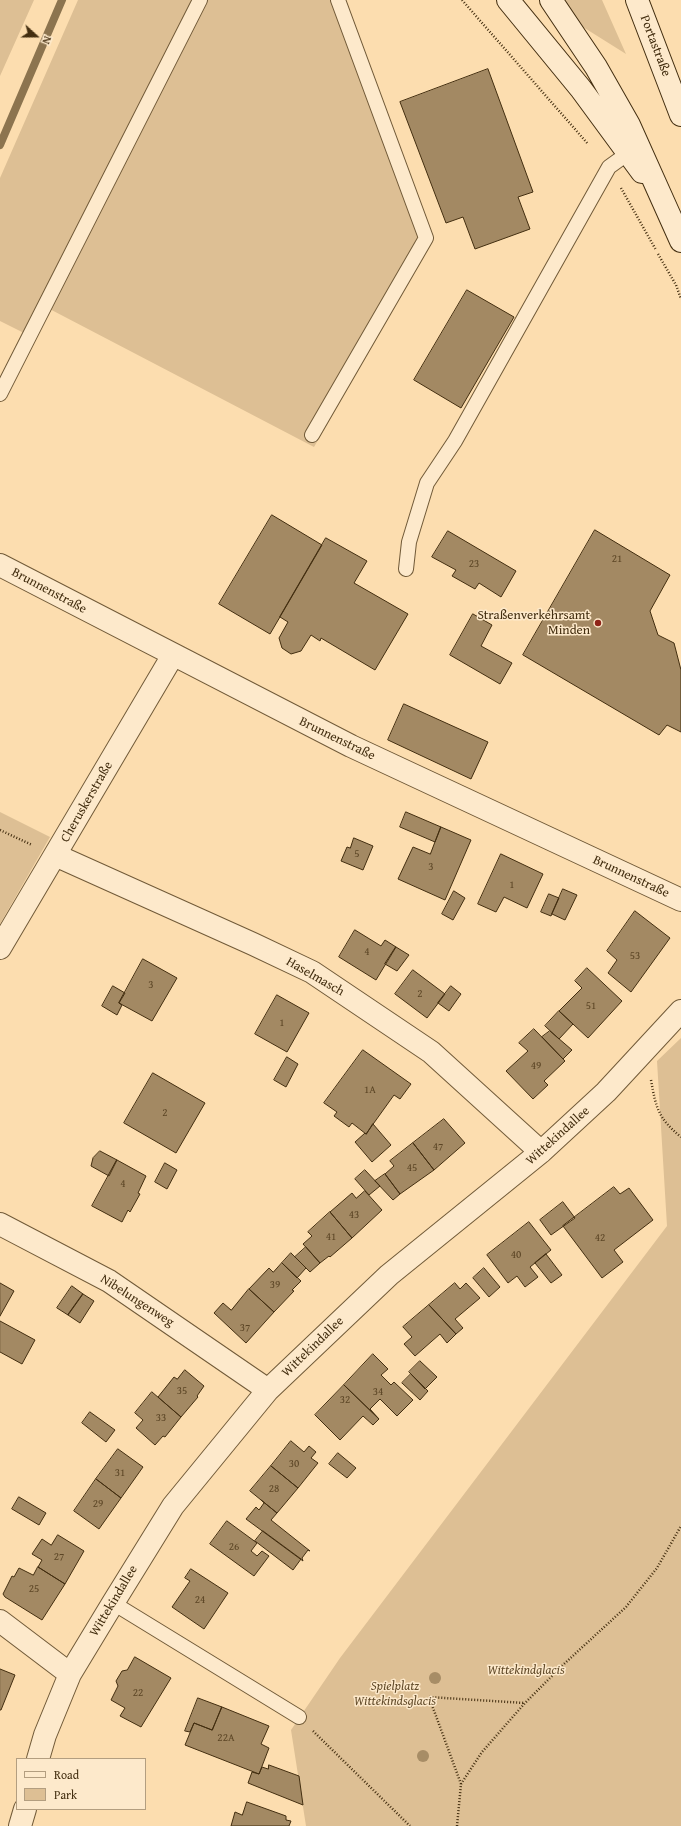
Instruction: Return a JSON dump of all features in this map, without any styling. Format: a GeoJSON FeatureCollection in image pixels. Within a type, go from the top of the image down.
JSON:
{"type":"FeatureCollection","features":[{"type":"Feature","properties":{"kind":"street"},"geometry":{"type":"LineString","coordinates":[[508,0],[580,89],[627,154],[661,194]]}},
{"type":"Feature","properties":{"kind":"street"},"geometry":{"type":"LineString","coordinates":[[551,0],[596,67],[622,112],[661,194],[681,241]]}},
{"type":"Feature","properties":{"kind":"street","name":"Portastraße"},"geometry":{"type":"LineString","coordinates":[[637,0],[681,115]]}},
{"type":"Feature","properties":{"kind":"street","name":"Brunnenstraße"},"geometry":{"type":"LineString","coordinates":[[0,565],[351,746],[681,900]]}},
{"type":"Feature","properties":{"kind":"street","name":"Cheruskerstraße"},"geometry":{"type":"LineString","coordinates":[[0,948],[173,655]]}},
{"type":"Feature","properties":{"kind":"street","name":"Haselmasch"},"geometry":{"type":"LineString","coordinates":[[55,855],[312,972],[431,1052],[541,1152]]}},
{"type":"Feature","properties":{"kind":"street","name":"Wittekindallee"},"geometry":{"type":"LineString","coordinates":[[38,1758],[45,1735],[70,1674],[112,1602],[173,1506],[268,1390],[389,1275],[541,1152],[606,1092],[681,1011]]}},
{"type":"Feature","properties":{"kind":"street","name":"Nibelungenweg"},"geometry":{"type":"LineString","coordinates":[[0,1224],[109,1281],[268,1390]]}},
{"type":"Feature","properties":{"kind":"street"},"geometry":{"type":"LineString","coordinates":[[0,1621],[70,1674]]}},
{"type":"Feature","properties":{"kind":"street"},"geometry":{"type":"LineString","coordinates":[[20,1826],[25,1810]]}},
{"type":"Feature","properties":{"kind":"lane"},"geometry":{"type":"LineString","coordinates":[[0,394],[200,0]]}},
{"type":"Feature","properties":{"kind":"lane"},"geometry":{"type":"LineString","coordinates":[[312,435],[426,238],[338,0]]}},
{"type":"Feature","properties":{"kind":"lane"},"geometry":{"type":"LineString","coordinates":[[406,570],[408,542],[427,483],[455,441],[609,167],[627,154]]}},
{"type":"Feature","properties":{"kind":"lane"},"geometry":{"type":"LineString","coordinates":[[112,1602],[299,1717]]}},
{"type":"Feature","properties":{"kind":"path"},"geometry":{"type":"LineString","coordinates":[[462,0],[609,167],[676,285],[681,299]]}},
{"type":"Feature","properties":{"kind":"path"},"geometry":{"type":"LineString","coordinates":[[0,830],[55,855]]}},
{"type":"Feature","properties":{"kind":"path"},"geometry":{"type":"LineString","coordinates":[[643,1053],[650,1075],[656,1109],[671,1129],[681,1137]]}},
{"type":"Feature","properties":{"kind":"path"},"geometry":{"type":"LineString","coordinates":[[461,1784],[482,1752],[525,1703],[564,1664],[626,1607],[658,1568],[681,1526]]}},
{"type":"Feature","properties":{"kind":"path"},"geometry":{"type":"LineString","coordinates":[[457,1826],[461,1784],[429,1697],[525,1703]]}},
{"type":"Feature","properties":{"kind":"path"},"geometry":{"type":"LineString","coordinates":[[299,1717],[410,1826]]}},
{"type":"Feature","properties":{"kind":"green space"},"geometry":{"type":"Polygon","coordinates":[[[0,0],[34,0],[0,76],[0,0]]]}},
{"type":"Feature","properties":{"kind":"green space"},"geometry":{"type":"Polygon","coordinates":[[[78,0],[346,0],[433,241],[314,447],[42,305],[28,335],[0,321],[0,178],[78,0]]]}},
{"type":"Feature","properties":{"kind":"green space"},"geometry":{"type":"Polygon","coordinates":[[[540,0],[602,0],[626,54],[540,0]]]}},
{"type":"Feature","properties":{"kind":"green space"},"geometry":{"type":"Polygon","coordinates":[[[0,812],[50,837],[0,924],[0,812]]]}},
{"type":"Feature","properties":{"kind":"green space","name":"Wittekindglacis"},"geometry":{"type":"Polygon","coordinates":[[[681,1038],[681,1826],[306,1826],[291,1730],[340,1658],[667,1226],[657,1061],[681,1038]]]}},
{"type":"Feature","properties":{"kind":"building"},"geometry":{"type":"Polygon","coordinates":[[[488,69],[533,192],[518,197],[530,229],[475,249],[463,217],[446,223],[400,102],[488,69]]]}},
{"type":"Feature","properties":{"kind":"building"},"geometry":{"type":"Polygon","coordinates":[[[467,290],[514,317],[461,408],[414,380],[467,290]]]}},
{"type":"Feature","properties":{"kind":"building"},"geometry":{"type":"Polygon","coordinates":[[[272,515],[322,545],[270,634],[219,604],[272,515]]]}},
{"type":"Feature","properties":{"kind":"building","name":"Straßenverkehrsamt Minden"},"geometry":{"type":"Polygon","coordinates":[[[595,530],[670,575],[650,611],[658,635],[674,643],[681,670],[681,732],[667,725],[659,735],[523,655],[595,530]]]}},
{"type":"Feature","properties":{"kind":"building"},"geometry":{"type":"Polygon","coordinates":[[[448,531],[516,571],[501,597],[479,583],[475,589],[452,576],[456,570],[432,557],[448,531]]]}},
{"type":"Feature","properties":{"kind":"building"},"geometry":{"type":"Polygon","coordinates":[[[326,538],[367,561],[354,583],[408,614],[375,670],[321,638],[320,641],[311,635],[301,651],[291,654],[282,648],[279,638],[288,622],[280,617],[326,538]]]}},
{"type":"Feature","properties":{"kind":"building"},"geometry":{"type":"Polygon","coordinates":[[[473,614],[492,625],[481,646],[512,663],[500,684],[450,655],[473,614]]]}},
{"type":"Feature","properties":{"kind":"building"},"geometry":{"type":"Polygon","coordinates":[[[404,704],[488,742],[471,779],[388,740],[404,704]]]}},
{"type":"Feature","properties":{"kind":"building"},"geometry":{"type":"Polygon","coordinates":[[[406,812],[441,827],[435,842],[400,827],[406,812]]]}},
{"type":"Feature","properties":{"kind":"building"},"geometry":{"type":"Polygon","coordinates":[[[441,827],[471,840],[445,900],[398,879],[413,847],[430,854],[441,827]]]}},
{"type":"Feature","properties":{"kind":"building"},"geometry":{"type":"Polygon","coordinates":[[[354,838],[373,846],[363,870],[341,861],[347,847],[350,848],[354,838]]]}},
{"type":"Feature","properties":{"kind":"building"},"geometry":{"type":"Polygon","coordinates":[[[501,854],[543,874],[527,908],[504,897],[496,912],[478,904],[501,854]]]}},
{"type":"Feature","properties":{"kind":"building"},"geometry":{"type":"Polygon","coordinates":[[[563,889],[577,895],[565,920],[552,914],[563,889]]]}},
{"type":"Feature","properties":{"kind":"building"},"geometry":{"type":"Polygon","coordinates":[[[454,891],[465,898],[453,920],[442,914],[454,891]]]}},
{"type":"Feature","properties":{"kind":"building"},"geometry":{"type":"Polygon","coordinates":[[[549,894],[559,898],[551,916],[541,912],[549,894]]]}},
{"type":"Feature","properties":{"kind":"building"},"geometry":{"type":"Polygon","coordinates":[[[635,911],[670,938],[631,992],[608,973],[617,960],[607,951],[635,911]]]}},
{"type":"Feature","properties":{"kind":"building"},"geometry":{"type":"Polygon","coordinates":[[[355,930],[381,946],[385,940],[396,947],[376,980],[339,957],[355,930]]]}},
{"type":"Feature","properties":{"kind":"building"},"geometry":{"type":"Polygon","coordinates":[[[396,947],[409,955],[397,971],[385,964],[396,947]]]}},
{"type":"Feature","properties":{"kind":"building"},"geometry":{"type":"Polygon","coordinates":[[[143,959],[177,978],[152,1021],[119,1003],[143,959]]]}},
{"type":"Feature","properties":{"kind":"building"},"geometry":{"type":"Polygon","coordinates":[[[587,968],[622,1001],[588,1038],[559,1011],[582,988],[575,981],[587,968]]]}},
{"type":"Feature","properties":{"kind":"building"},"geometry":{"type":"Polygon","coordinates":[[[413,970],[445,994],[427,1018],[395,994],[413,970]]]}},
{"type":"Feature","properties":{"kind":"building"},"geometry":{"type":"Polygon","coordinates":[[[113,986],[125,993],[119,1003],[122,1005],[117,1015],[102,1006],[113,986]]]}},
{"type":"Feature","properties":{"kind":"building"},"geometry":{"type":"Polygon","coordinates":[[[451,986],[461,994],[449,1011],[438,1003],[451,986]]]}},
{"type":"Feature","properties":{"kind":"building"},"geometry":{"type":"Polygon","coordinates":[[[277,995],[309,1013],[287,1052],[255,1034],[277,995]]]}},
{"type":"Feature","properties":{"kind":"building"},"geometry":{"type":"Polygon","coordinates":[[[559,1011],[573,1024],[559,1039],[545,1026],[559,1011]]]}},
{"type":"Feature","properties":{"kind":"building"},"geometry":{"type":"Polygon","coordinates":[[[534,1029],[565,1061],[544,1081],[548,1085],[533,1099],[506,1071],[528,1051],[519,1043],[534,1029]]]}},
{"type":"Feature","properties":{"kind":"building"},"geometry":{"type":"Polygon","coordinates":[[[550,1031],[572,1050],[563,1059],[542,1037],[550,1031]]]}},
{"type":"Feature","properties":{"kind":"building"},"geometry":{"type":"Polygon","coordinates":[[[363,1050],[411,1084],[400,1099],[394,1095],[366,1134],[352,1123],[349,1127],[334,1116],[337,1112],[324,1103],[363,1050]]]}},
{"type":"Feature","properties":{"kind":"building"},"geometry":{"type":"Polygon","coordinates":[[[287,1057],[298,1064],[286,1087],[274,1080],[287,1057]]]}},
{"type":"Feature","properties":{"kind":"building"},"geometry":{"type":"Polygon","coordinates":[[[153,1073],[205,1103],[176,1153],[124,1123],[153,1073]]]}},
{"type":"Feature","properties":{"kind":"building"},"geometry":{"type":"Polygon","coordinates":[[[444,1119],[465,1143],[434,1170],[413,1143],[444,1119]]]}},
{"type":"Feature","properties":{"kind":"building"},"geometry":{"type":"Polygon","coordinates":[[[373,1124],[391,1145],[372,1162],[355,1142],[365,1133],[366,1134],[373,1124]]]}},
{"type":"Feature","properties":{"kind":"building"},"geometry":{"type":"Polygon","coordinates":[[[413,1143],[434,1170],[400,1194],[385,1174],[394,1166],[390,1161],[413,1143]]]}},
{"type":"Feature","properties":{"kind":"building"},"geometry":{"type":"Polygon","coordinates":[[[100,1151],[117,1160],[109,1176],[91,1166],[93,1158],[100,1151]]]}},
{"type":"Feature","properties":{"kind":"building"},"geometry":{"type":"Polygon","coordinates":[[[117,1160],[146,1176],[138,1193],[140,1194],[130,1212],[128,1210],[122,1222],[92,1206],[117,1160]]]}},
{"type":"Feature","properties":{"kind":"building"},"geometry":{"type":"Polygon","coordinates":[[[165,1163],[177,1170],[167,1189],[155,1182],[165,1163]]]}},
{"type":"Feature","properties":{"kind":"building"},"geometry":{"type":"Polygon","coordinates":[[[365,1170],[380,1186],[369,1195],[355,1179],[365,1170]]]}},
{"type":"Feature","properties":{"kind":"building"},"geometry":{"type":"Polygon","coordinates":[[[385,1174],[400,1194],[393,1200],[375,1181],[385,1174]]]}},
{"type":"Feature","properties":{"kind":"building"},"geometry":{"type":"Polygon","coordinates":[[[614,1187],[620,1194],[629,1188],[653,1220],[614,1250],[623,1262],[602,1278],[563,1226],[614,1187]]]}},
{"type":"Feature","properties":{"kind":"building"},"geometry":{"type":"Polygon","coordinates":[[[365,1191],[382,1210],[352,1238],[330,1212],[352,1193],[356,1198],[365,1191]]]}},
{"type":"Feature","properties":{"kind":"building"},"geometry":{"type":"Polygon","coordinates":[[[563,1202],[575,1218],[551,1235],[540,1220],[563,1202]]]}},
{"type":"Feature","properties":{"kind":"building"},"geometry":{"type":"Polygon","coordinates":[[[330,1212],[352,1238],[330,1257],[329,1256],[320,1263],[303,1244],[312,1236],[308,1232],[330,1212]]]}},
{"type":"Feature","properties":{"kind":"building"},"geometry":{"type":"Polygon","coordinates":[[[529,1222],[551,1250],[530,1267],[538,1277],[525,1287],[517,1276],[508,1283],[487,1255],[529,1222]]]}},
{"type":"Feature","properties":{"kind":"building"},"geometry":{"type":"Polygon","coordinates":[[[306,1247],[320,1263],[310,1272],[295,1257],[306,1247]]]}},
{"type":"Feature","properties":{"kind":"building"},"geometry":{"type":"Polygon","coordinates":[[[291,1253],[306,1268],[297,1278],[282,1263],[291,1253]]]}},
{"type":"Feature","properties":{"kind":"building"},"geometry":{"type":"Polygon","coordinates":[[[546,1254],[562,1275],[551,1283],[535,1263],[546,1254]]]}},
{"type":"Feature","properties":{"kind":"building"},"geometry":{"type":"Polygon","coordinates":[[[282,1263],[301,1281],[292,1290],[294,1291],[274,1312],[249,1289],[269,1268],[273,1272],[282,1263]]]}},
{"type":"Feature","properties":{"kind":"building"},"geometry":{"type":"Polygon","coordinates":[[[484,1268],[500,1287],[489,1297],[473,1278],[484,1268]]]}},
{"type":"Feature","properties":{"kind":"building"},"geometry":{"type":"Polygon","coordinates":[[[0,1283],[14,1291],[0,1316],[0,1283]]]}},
{"type":"Feature","properties":{"kind":"building"},"geometry":{"type":"Polygon","coordinates":[[[455,1283],[460,1289],[466,1283],[480,1298],[455,1319],[463,1328],[456,1334],[429,1305],[455,1283]]]}},
{"type":"Feature","properties":{"kind":"building"},"geometry":{"type":"Polygon","coordinates":[[[72,1286],[83,1294],[68,1315],[57,1308],[72,1286]]]}},
{"type":"Feature","properties":{"kind":"building"},"geometry":{"type":"Polygon","coordinates":[[[249,1289],[274,1312],[246,1343],[214,1313],[223,1303],[231,1310],[249,1289]]]}},
{"type":"Feature","properties":{"kind":"building"},"geometry":{"type":"Polygon","coordinates":[[[83,1294],[94,1301],[80,1323],[68,1315],[83,1294]]]}},
{"type":"Feature","properties":{"kind":"building"},"geometry":{"type":"Polygon","coordinates":[[[429,1305],[456,1334],[447,1343],[440,1334],[415,1356],[404,1344],[412,1337],[403,1327],[429,1305]]]}},
{"type":"Feature","properties":{"kind":"building"},"geometry":{"type":"Polygon","coordinates":[[[0,1321],[35,1340],[22,1364],[0,1352],[0,1321]]]}},
{"type":"Feature","properties":{"kind":"building"},"geometry":{"type":"Polygon","coordinates":[[[373,1354],[388,1369],[381,1375],[391,1385],[394,1382],[413,1400],[397,1416],[380,1399],[370,1409],[379,1419],[344,1385],[373,1354]]]}},
{"type":"Feature","properties":{"kind":"building"},"geometry":{"type":"Polygon","coordinates":[[[420,1361],[437,1377],[425,1389],[409,1372],[420,1361]]]}},
{"type":"Feature","properties":{"kind":"building"},"geometry":{"type":"Polygon","coordinates":[[[185,1370],[204,1386],[197,1396],[198,1397],[181,1417],[158,1397],[174,1377],[177,1379],[185,1370]]]}},
{"type":"Feature","properties":{"kind":"building"},"geometry":{"type":"Polygon","coordinates":[[[411,1374],[428,1391],[420,1400],[402,1383],[411,1374]]]}},
{"type":"Feature","properties":{"kind":"building"},"geometry":{"type":"Polygon","coordinates":[[[344,1385],[379,1419],[373,1425],[363,1416],[340,1440],[315,1415],[344,1385]]]}},
{"type":"Feature","properties":{"kind":"building"},"geometry":{"type":"Polygon","coordinates":[[[152,1392],[181,1417],[165,1437],[163,1436],[155,1445],[136,1428],[143,1420],[135,1413],[152,1392]]]}},
{"type":"Feature","properties":{"kind":"building"},"geometry":{"type":"Polygon","coordinates":[[[90,1412],[115,1430],[106,1442],[82,1423],[90,1412]]]}},
{"type":"Feature","properties":{"kind":"building"},"geometry":{"type":"Polygon","coordinates":[[[291,1441],[304,1452],[309,1446],[316,1452],[311,1458],[318,1463],[298,1488],[271,1466],[291,1441]]]}},
{"type":"Feature","properties":{"kind":"building"},"geometry":{"type":"Polygon","coordinates":[[[118,1449],[143,1467],[121,1498],[96,1479],[118,1449]]]}},
{"type":"Feature","properties":{"kind":"building"},"geometry":{"type":"Polygon","coordinates":[[[338,1453],[356,1468],[347,1478],[329,1464],[338,1453]]]}},
{"type":"Feature","properties":{"kind":"building"},"geometry":{"type":"Polygon","coordinates":[[[271,1466],[298,1488],[277,1513],[250,1491],[271,1466]]]}},
{"type":"Feature","properties":{"kind":"building"},"geometry":{"type":"Polygon","coordinates":[[[96,1479],[121,1498],[99,1529],[74,1511],[96,1479]]]}},
{"type":"Feature","properties":{"kind":"building"},"geometry":{"type":"Polygon","coordinates":[[[19,1497],[46,1513],[39,1525],[12,1509],[19,1497]]]}},
{"type":"Feature","properties":{"kind":"building"},"geometry":{"type":"Polygon","coordinates":[[[261,1500],[277,1513],[271,1520],[310,1551],[308,1550],[302,1558],[303,1561],[246,1519],[256,1507],[259,1510],[264,1503],[261,1500]]]}},
{"type":"Feature","properties":{"kind":"building"},"geometry":{"type":"Polygon","coordinates":[[[227,1521],[257,1543],[251,1551],[257,1556],[262,1551],[269,1556],[254,1576],[210,1544],[227,1521]]]}},
{"type":"Feature","properties":{"kind":"building"},"geometry":{"type":"Polygon","coordinates":[[[263,1531],[301,1559],[293,1570],[255,1541],[263,1531]]]}},
{"type":"Feature","properties":{"kind":"building"},"geometry":{"type":"Polygon","coordinates":[[[58,1535],[84,1551],[65,1584],[38,1567],[42,1560],[32,1554],[42,1539],[51,1545],[58,1535]]]}},
{"type":"Feature","properties":{"kind":"building"},"geometry":{"type":"Polygon","coordinates":[[[38,1567],[65,1584],[42,1620],[5,1597],[3,1594],[12,1576],[14,1577],[19,1568],[33,1575],[38,1567]]]}},
{"type":"Feature","properties":{"kind":"building"},"geometry":{"type":"Polygon","coordinates":[[[191,1569],[228,1593],[204,1629],[172,1607],[190,1581],[185,1578],[191,1569]]]}},
{"type":"Feature","properties":{"kind":"building"},"geometry":{"type":"Polygon","coordinates":[[[135,1657],[171,1678],[141,1727],[120,1716],[125,1708],[111,1700],[118,1686],[116,1681],[122,1671],[127,1670],[135,1657]]]}},
{"type":"Feature","properties":{"kind":"building"},"geometry":{"type":"Polygon","coordinates":[[[0,1669],[15,1675],[1,1710],[0,1710],[0,1669]]]}},
{"type":"Feature","properties":{"kind":"building"},"geometry":{"type":"Polygon","coordinates":[[[198,1698],[222,1707],[212,1730],[194,1723],[190,1732],[185,1731],[198,1698]]]}},
{"type":"Feature","properties":{"kind":"building"},"geometry":{"type":"Polygon","coordinates":[[[222,1707],[269,1726],[261,1744],[269,1748],[259,1774],[185,1745],[194,1723],[212,1730],[222,1707]]]}},
{"type":"Feature","properties":{"kind":"building"},"geometry":{"type":"Polygon","coordinates":[[[269,1765],[299,1776],[303,1805],[248,1783],[252,1772],[259,1774],[262,1767],[268,1769],[269,1765]]]}},
{"type":"Feature","properties":{"kind":"building"},"geometry":{"type":"Polygon","coordinates":[[[247,1802],[286,1816],[286,1820],[291,1821],[289,1826],[231,1826],[235,1812],[242,1815],[247,1802]]]}},
{"type":"Feature","properties":{"kind":"waterway"},"geometry":{"type":"LineString","coordinates":[[0,145],[62,0]]}},
{"type":"Feature","properties":{"kind":"place","name":"Straßenverkehrsamt Minden"},"geometry":{"type":"Point","coordinates":[598,623]}},
{"type":"Feature","properties":{"kind":"park label","name":"Spielplatz Wittekindsglacis"},"geometry":{"type":"Point","coordinates":[395,1694]}}]}
